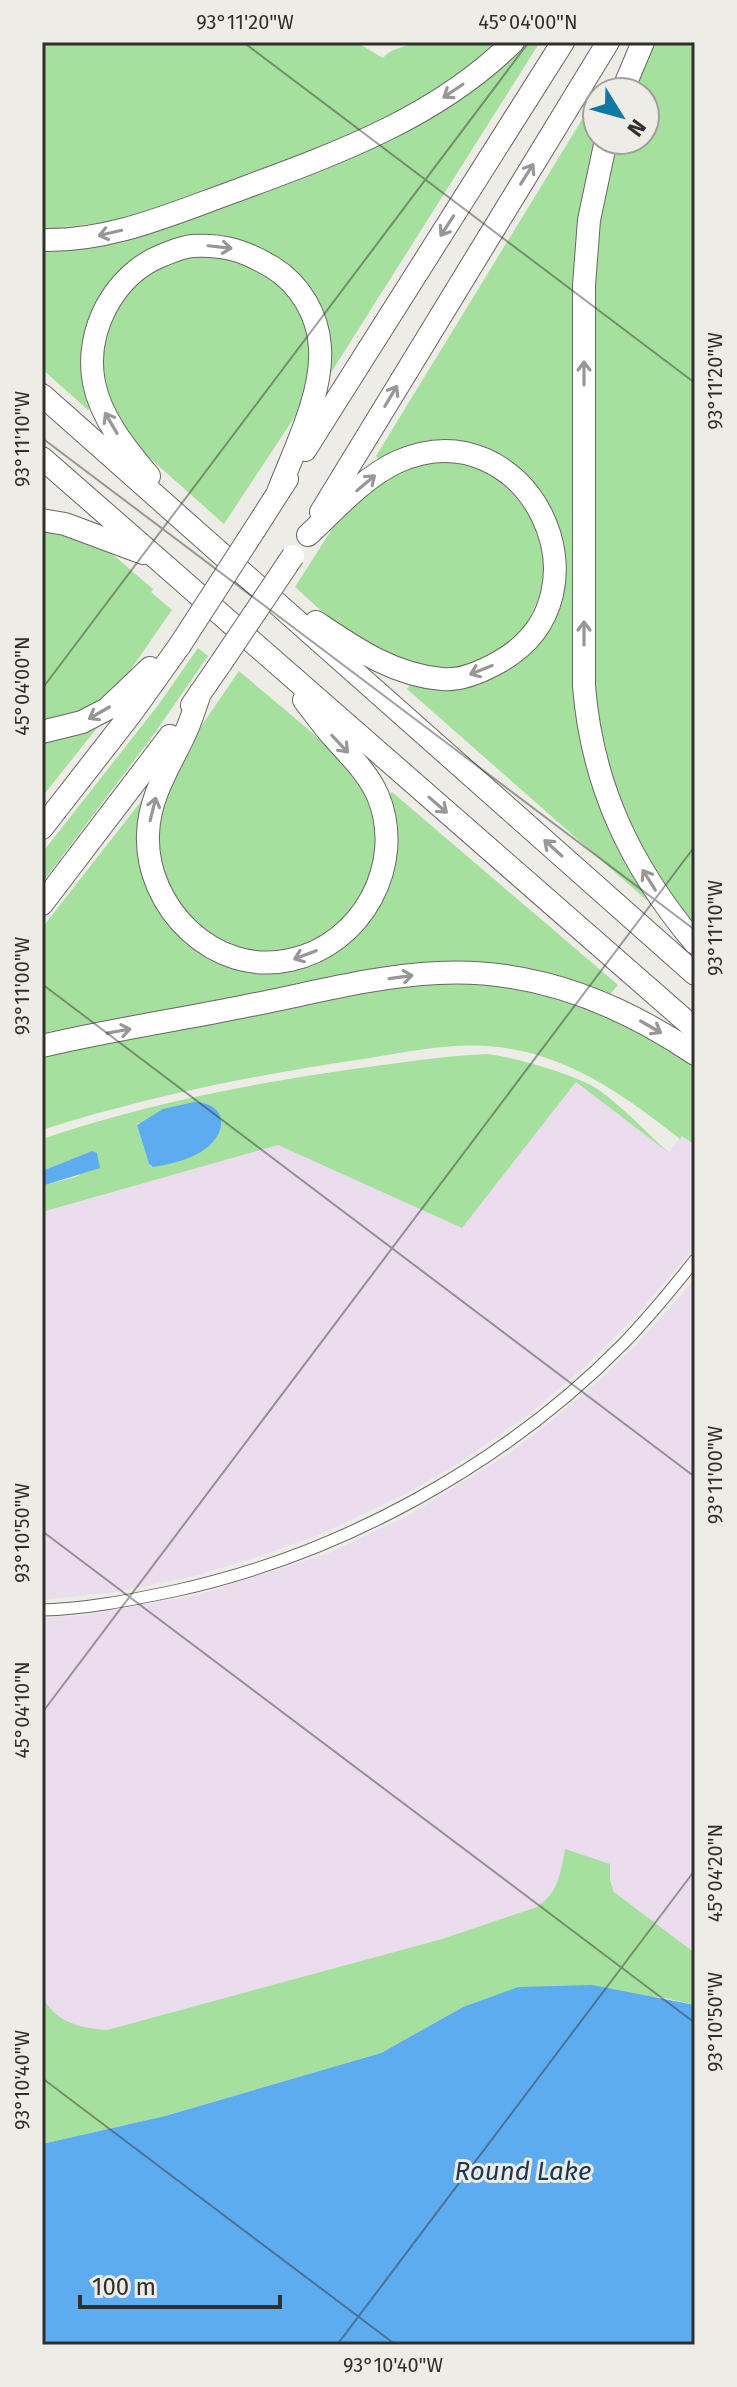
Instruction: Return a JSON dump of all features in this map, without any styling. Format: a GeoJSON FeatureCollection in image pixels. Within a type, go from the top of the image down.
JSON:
{"type":"FeatureCollection","features":[{"type":"Feature","properties":{"kind":"highway"},"geometry":{"type":"LineString","coordinates":[[42,240],[82,239],[137,226],[346,149],[383,133],[440,100],[489,65],[513,42]]}},
{"type":"Feature","properties":{"kind":"highway"},"geometry":{"type":"LineString","coordinates":[[42,828],[180,645],[563,42]]}},
{"type":"Feature","properties":{"kind":"highway"},"geometry":{"type":"LineString","coordinates":[[42,904],[146,769],[308,535],[608,42]]}},
{"type":"Feature","properties":{"kind":"highway"},"geometry":{"type":"LineString","coordinates":[[629,76],[643,42]]}},
{"type":"Feature","properties":{"kind":"highway"},"geometry":{"type":"LineString","coordinates":[[603,156],[589,220],[584,285],[584,686],[587,717],[615,820],[653,888],[695,943]]}},
{"type":"Feature","properties":{"kind":"highway"},"geometry":{"type":"LineString","coordinates":[[214,548],[126,446],[107,418],[94,384],[93,350],[105,308],[127,278],[156,258],[189,246],[236,249],[257,257],[279,271],[305,299],[316,323],[320,345],[318,382],[278,492]]}},
{"type":"Feature","properties":{"kind":"highway"},"geometry":{"type":"LineString","coordinates":[[42,395],[695,974]]}},
{"type":"Feature","properties":{"kind":"highway"},"geometry":{"type":"LineString","coordinates":[[253,582],[381,663],[420,676],[446,680],[492,666],[505,658],[528,639],[546,612],[555,571],[549,528],[538,504],[497,465],[473,455],[428,452],[385,468],[308,535]]}},
{"type":"Feature","properties":{"kind":"highway"},"geometry":{"type":"LineString","coordinates":[[42,458],[695,1029]]}},
{"type":"Feature","properties":{"kind":"highway"},"geometry":{"type":"LineString","coordinates":[[42,520],[65,524],[154,557]]}},
{"type":"Feature","properties":{"kind":"highway"},"geometry":{"type":"LineString","coordinates":[[42,732],[68,727],[107,709],[180,645]]}},
{"type":"Feature","properties":{"kind":"highway"},"geometry":{"type":"LineString","coordinates":[[200,693],[184,737],[160,784],[150,818],[148,851],[158,891],[171,912],[191,934],[227,954],[264,962],[302,957],[338,938],[367,907],[382,874],[386,831],[381,805],[370,782],[274,661]]}},
{"type":"Feature","properties":{"kind":"highway"},"geometry":{"type":"LineString","coordinates":[[42,1046],[364,983],[422,974],[469,973],[537,981],[578,992],[639,1020],[695,1054]]}},
{"type":"Feature","properties":{"kind":"street"},"geometry":{"type":"LineString","coordinates":[[42,1610],[148,1596],[239,1575],[333,1541],[383,1517],[456,1475],[550,1409],[623,1343],[695,1260]]}},
{"type":"Feature","properties":{"kind":"shaded area"},"geometry":{"type":"Polygon","coordinates":[[[576,1082],[669,1152],[682,1136],[695,1145],[695,1247],[632,1320],[583,1368],[529,1414],[465,1459],[409,1492],[321,1534],[198,1575],[116,1592],[42,1600],[42,1212],[278,1145],[462,1228],[576,1082]]]}},
{"type":"Feature","properties":{"kind":"shaded area"},"geometry":{"type":"Polygon","coordinates":[[[694,1280],[695,1953],[614,1892],[610,1880],[565,1849],[560,1877],[546,1901],[537,1907],[442,1939],[107,2030],[70,2024],[48,2009],[42,1996],[42,1618],[87,1615],[201,1594],[329,1553],[407,1516],[507,1455],[551,1421],[638,1343],[694,1280]]]}},
{"type":"Feature","properties":{"kind":"green space"},"geometry":{"type":"Polygon","coordinates":[[[42,42],[362,42],[361,45],[383,58],[413,42],[498,42],[463,76],[368,131],[152,211],[109,222],[44,229],[42,42]]]}},
{"type":"Feature","properties":{"kind":"green space"},"geometry":{"type":"Polygon","coordinates":[[[519,42],[540,42],[327,379],[314,306],[211,238],[104,297],[94,404],[88,410],[42,369],[42,244],[340,157],[519,42]]]}},
{"type":"Feature","properties":{"kind":"green space"},"geometry":{"type":"Polygon","coordinates":[[[649,42],[695,42],[695,932],[672,903],[614,798],[592,697],[591,272],[609,156],[661,156],[661,76],[635,76],[649,42]]]}},
{"type":"Feature","properties":{"kind":"green space"},"geometry":{"type":"Polygon","coordinates":[[[581,121],[581,156],[595,156],[579,689],[654,900],[651,904],[407,689],[415,679],[506,666],[561,552],[491,455],[381,462],[376,456],[581,121]]]}},
{"type":"Feature","properties":{"kind":"green space"},"geometry":{"type":"Polygon","coordinates":[[[224,255],[264,270],[300,307],[313,352],[311,380],[298,412],[224,524],[135,445],[122,427],[103,383],[101,357],[108,320],[126,291],[158,266],[191,256],[224,255]]]}},
{"type":"Feature","properties":{"kind":"green space"},"geometry":{"type":"Polygon","coordinates":[[[465,461],[503,479],[536,519],[548,574],[530,621],[502,652],[458,670],[399,664],[329,618],[295,587],[337,521],[369,489],[417,462],[465,461]]]}},
{"type":"Feature","properties":{"kind":"green space"},"geometry":{"type":"Polygon","coordinates":[[[42,527],[104,547],[153,589],[151,592],[172,610],[124,679],[97,707],[42,723],[42,527]]]}},
{"type":"Feature","properties":{"kind":"green space"},"geometry":{"type":"Polygon","coordinates":[[[198,648],[208,656],[154,734],[42,883],[42,853],[159,704],[198,648]]]}},
{"type":"Feature","properties":{"kind":"green space"},"geometry":{"type":"Polygon","coordinates":[[[239,671],[347,762],[362,780],[377,819],[377,868],[344,924],[300,949],[251,952],[196,929],[161,876],[156,823],[182,754],[239,671]]]}},
{"type":"Feature","properties":{"kind":"green space"},"geometry":{"type":"Polygon","coordinates":[[[93,725],[97,728],[42,797],[42,739],[93,725]]]}},
{"type":"Feature","properties":{"kind":"green space"},"geometry":{"type":"Polygon","coordinates":[[[392,792],[618,985],[607,998],[506,970],[42,1039],[42,928],[146,795],[159,904],[254,967],[362,925],[385,799],[392,792]]]}},
{"type":"Feature","properties":{"kind":"green space"},"geometry":{"type":"Polygon","coordinates":[[[420,982],[513,984],[604,1010],[695,1063],[695,1145],[682,1136],[680,1139],[617,1093],[571,1068],[523,1051],[481,1046],[417,1050],[245,1079],[163,1096],[42,1130],[42,1052],[420,982]]]}},
{"type":"Feature","properties":{"kind":"green space"},"geometry":{"type":"Polygon","coordinates":[[[487,1054],[561,1073],[589,1084],[617,1104],[669,1153],[576,1082],[462,1228],[278,1145],[42,1212],[42,1186],[79,1176],[92,1151],[42,1171],[42,1139],[157,1106],[274,1081],[420,1060],[487,1054]],[[137,1125],[152,1167],[194,1155],[211,1144],[137,1125]]]}},
{"type":"Feature","properties":{"kind":"green space"},"geometry":{"type":"Polygon","coordinates":[[[565,1849],[610,1864],[614,1892],[695,1953],[695,2005],[660,1997],[463,2007],[381,2053],[165,2116],[42,2144],[42,1996],[61,2018],[87,2028],[107,2030],[442,1939],[537,1907],[554,1889],[565,1849]]]}},
{"type":"Feature","properties":{"kind":"water"},"geometry":{"type":"Polygon","coordinates":[[[194,1102],[206,1104],[219,1114],[220,1129],[216,1138],[196,1155],[153,1167],[149,1164],[137,1125],[163,1109],[194,1102]]]}},
{"type":"Feature","properties":{"kind":"water"},"geometry":{"type":"Polygon","coordinates":[[[92,1151],[97,1153],[100,1168],[42,1186],[42,1171],[92,1151]]]}},
{"type":"Feature","properties":{"kind":"water","name":"Round Lake"},"geometry":{"type":"Polygon","coordinates":[[[592,1985],[695,2005],[695,2345],[42,2345],[42,2144],[165,2116],[381,2053],[463,2007],[518,1987],[592,1985]]]}}]}
